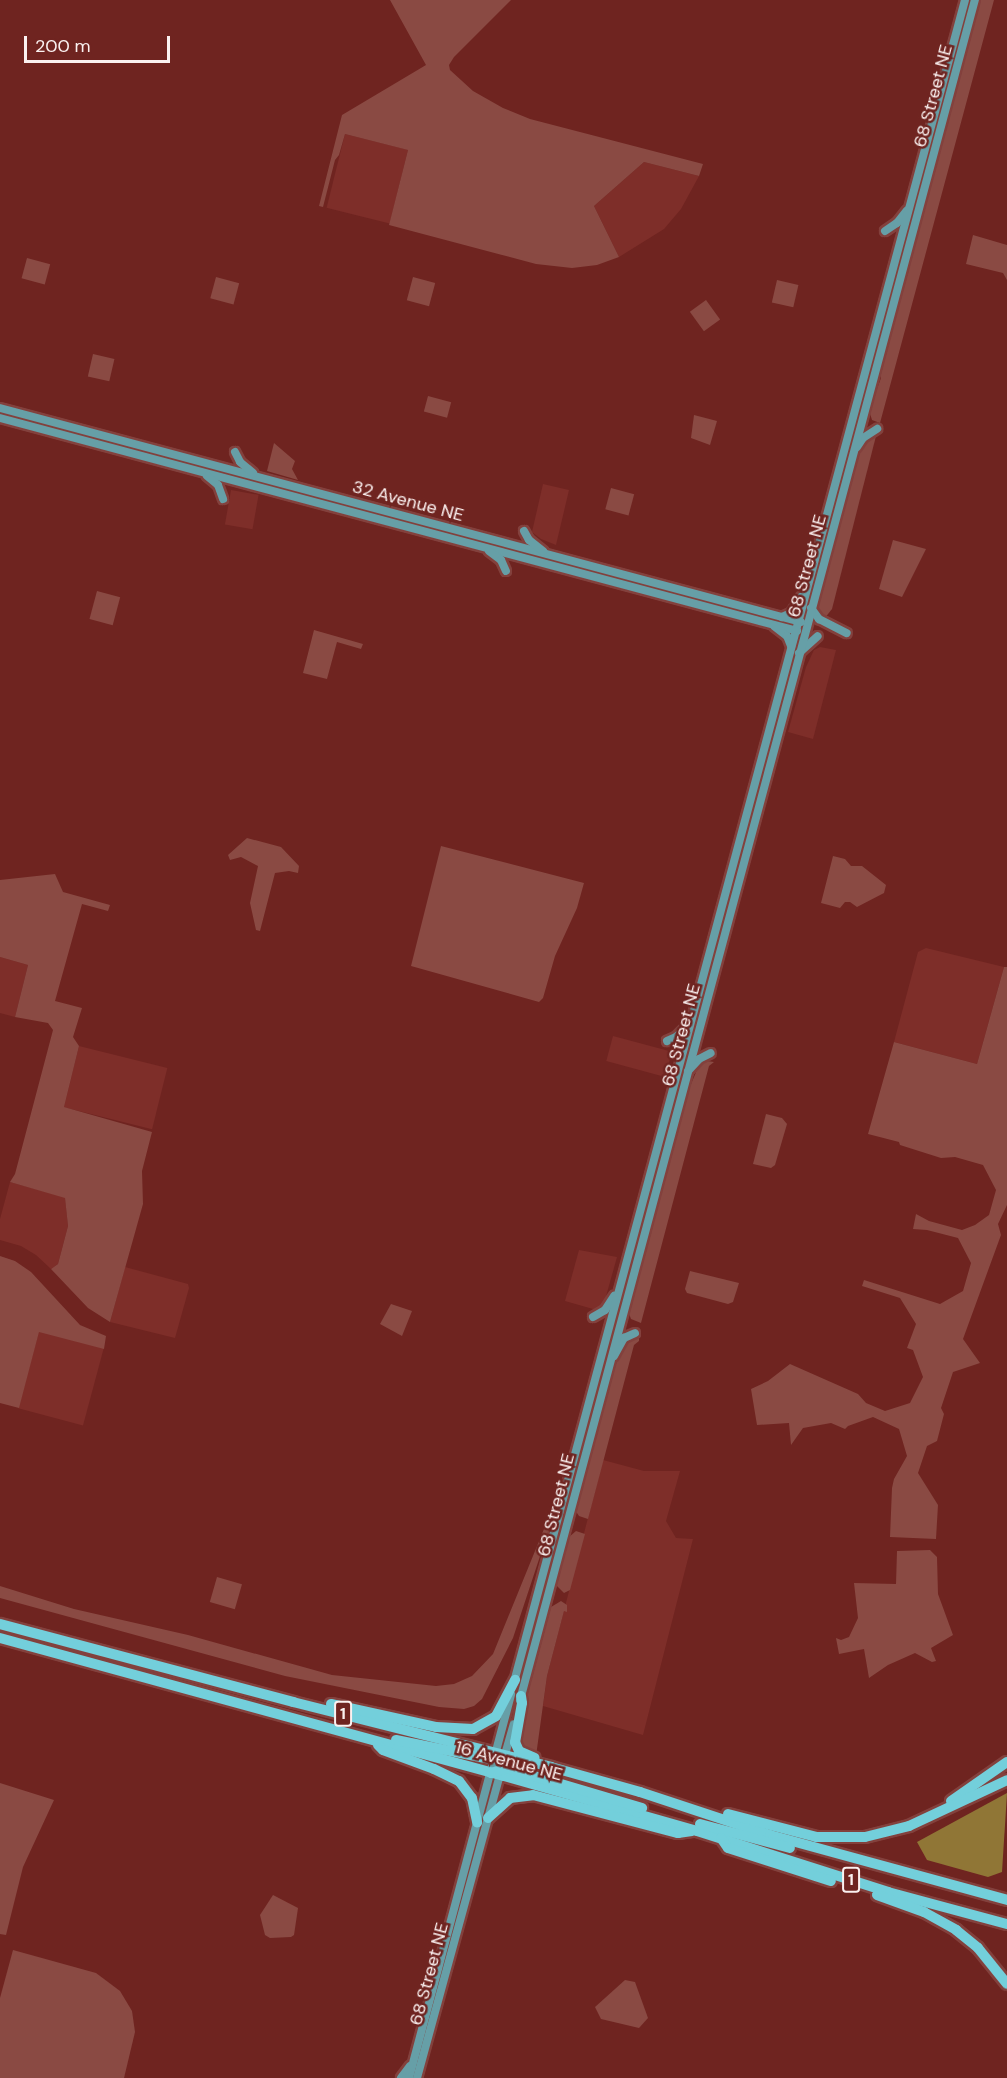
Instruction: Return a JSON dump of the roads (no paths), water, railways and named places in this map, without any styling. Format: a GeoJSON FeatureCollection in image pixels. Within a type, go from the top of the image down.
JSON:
{"type":"FeatureCollection","features":[{"type":"Feature","properties":{"kind":"highway","name":"16 Avenue NE"},"geometry":{"type":"LineString","coordinates":[[0,1624],[293,1702],[498,1764],[888,1892],[1007,1924]]}},
{"type":"Feature","properties":{"kind":"highway","name":"16 Avenue NE"},"geometry":{"type":"LineString","coordinates":[[0,1638],[373,1740],[498,1764],[551,1767],[861,1861],[1007,1900]]}},
{"type":"Feature","properties":{"kind":"highway"},"geometry":{"type":"LineString","coordinates":[[293,1702],[308,1699],[436,1727],[473,1729],[496,1716],[515,1680]]}},
{"type":"Feature","properties":{"kind":"highway"},"geometry":{"type":"LineString","coordinates":[[521,1696],[522,1703],[514,1738],[517,1749],[551,1767]]}},
{"type":"Feature","properties":{"kind":"highway"},"geometry":{"type":"LineString","coordinates":[[342,1732],[361,1732],[498,1764],[745,1837],[825,1856],[861,1861]]}},
{"type":"Feature","properties":{"kind":"highway"},"geometry":{"type":"LineString","coordinates":[[373,1740],[383,1750],[434,1768],[459,1781],[472,1798],[482,1820],[510,1798],[533,1795],[678,1833],[697,1831]]}},
{"type":"Feature","properties":{"kind":"highway"},"geometry":{"type":"LineString","coordinates":[[909,1826],[1007,1762]]}},
{"type":"Feature","properties":{"kind":"highway"},"geometry":{"type":"LineString","coordinates":[[666,1801],[689,1803],[816,1837],[866,1837],[909,1826],[1007,1780]]}},
{"type":"Feature","properties":{"kind":"highway"},"geometry":{"type":"LineString","coordinates":[[721,1838],[728,1848],[924,1912],[956,1930],[978,1948],[1007,1984]]}},
{"type":"Feature","properties":{"kind":"main road","name":"68 Street NE"},"geometry":{"type":"LineString","coordinates":[[498,1764],[515,1680],[964,0]]}},
{"type":"Feature","properties":{"kind":"main road","name":"68 Street NE"},"geometry":{"type":"LineString","coordinates":[[409,2078],[498,1764],[521,1696],[798,654],[975,0]]}},
{"type":"Feature","properties":{"kind":"main road"},"geometry":{"type":"LineString","coordinates":[[885,231],[897,223],[909,206]]}},
{"type":"Feature","properties":{"kind":"main road","name":"32 Avenue NE"},"geometry":{"type":"LineString","coordinates":[[0,408],[807,623]]}},
{"type":"Feature","properties":{"kind":"main road","name":"32 Avenue NE"},"geometry":{"type":"LineString","coordinates":[[0,418],[805,633]]}},
{"type":"Feature","properties":{"kind":"main road"},"geometry":{"type":"LineString","coordinates":[[853,453],[863,438],[877,429]]}},
{"type":"Feature","properties":{"kind":"main road"},"geometry":{"type":"LineString","coordinates":[[235,452],[244,467],[256,476]]}},
{"type":"Feature","properties":{"kind":"main road"},"geometry":{"type":"LineString","coordinates":[[200,472],[218,485],[223,499]]}},
{"type":"Feature","properties":{"kind":"main road"},"geometry":{"type":"LineString","coordinates":[[524,531],[529,540],[546,554]]}},
{"type":"Feature","properties":{"kind":"main road"},"geometry":{"type":"LineString","coordinates":[[483,547],[496,555],[506,570]]}},
{"type":"Feature","properties":{"kind":"main road"},"geometry":{"type":"LineString","coordinates":[[782,617],[791,613],[806,588]]}},
{"type":"Feature","properties":{"kind":"main road"},"geometry":{"type":"LineString","coordinates":[[811,608],[819,619],[847,633]]}},
{"type":"Feature","properties":{"kind":"main road"},"geometry":{"type":"LineString","coordinates":[[768,622],[787,636],[791,646]]}},
{"type":"Feature","properties":{"kind":"main road"},"geometry":{"type":"LineString","coordinates":[[798,654],[818,636]]}},
{"type":"Feature","properties":{"kind":"main road"},"geometry":{"type":"LineString","coordinates":[[667,1041],[676,1037],[692,1020]]}},
{"type":"Feature","properties":{"kind":"main road"},"geometry":{"type":"LineString","coordinates":[[687,1072],[699,1059],[711,1053]]}},
{"type":"Feature","properties":{"kind":"main road"},"geometry":{"type":"LineString","coordinates":[[593,1317],[605,1310],[620,1287]]}},
{"type":"Feature","properties":{"kind":"main road"},"geometry":{"type":"LineString","coordinates":[[608,1368],[624,1338],[635,1333]]}},
{"type":"Feature","properties":{"kind":"main road","name":"68 Street NE"},"geometry":{"type":"LineString","coordinates":[[417,2078],[482,1820]]}},
{"type":"Feature","properties":{"kind":"main road"},"geometry":{"type":"LineString","coordinates":[[400,2078],[413,2063]]}}]}
